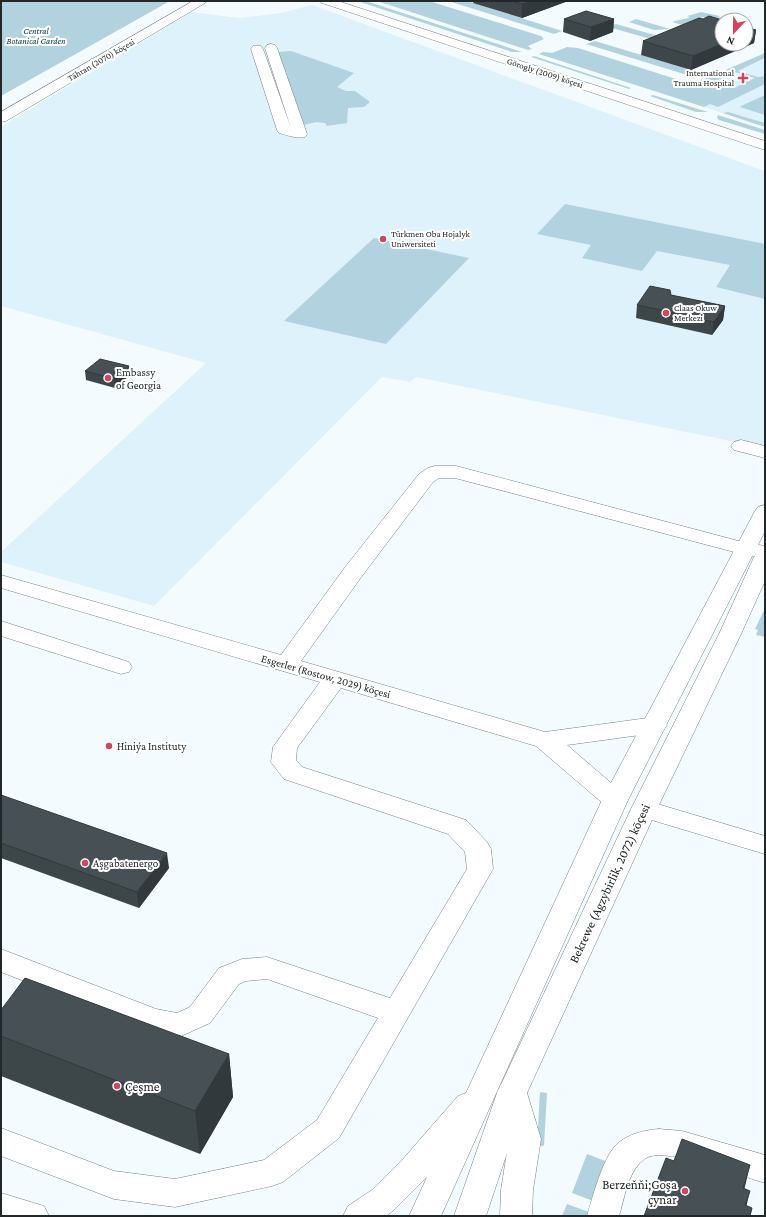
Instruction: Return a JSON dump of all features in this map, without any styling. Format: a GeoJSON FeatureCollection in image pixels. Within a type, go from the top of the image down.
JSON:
{"type":"FeatureCollection","features":[{"type":"Feature","properties":{"kind":"street","name":"Tähran (2070) köçesi"},"geometry":{"type":"LineString","coordinates":[[1,108],[184,1]]}},
{"type":"Feature","properties":{"kind":"street","name":"Tähran (2070) köçesi"},"geometry":{"type":"LineString","coordinates":[[1,118],[201,1]]}},
{"type":"Feature","properties":{"kind":"street","name":"Görogly (2009) köçesi"},"geometry":{"type":"LineString","coordinates":[[326,1],[765,146]]}},
{"type":"Feature","properties":{"kind":"street","name":"Görogly (2009) köçesi"},"geometry":{"type":"LineString","coordinates":[[342,1],[765,139]]}},
{"type":"Feature","properties":{"kind":"street"},"geometry":{"type":"LineString","coordinates":[[257,49],[284,130],[300,134],[271,48]]}},
{"type":"Feature","properties":{"kind":"street"},"geometry":{"type":"LineString","coordinates":[[741,446],[765,452]]}},
{"type":"Feature","properties":{"kind":"street"},"geometry":{"type":"LineString","coordinates":[[286,664],[396,516],[426,478],[435,472],[456,472],[758,553]]}},
{"type":"Feature","properties":{"kind":"street","name":"Bekrewe (Agzybirlik, 2072) köçesi"},"geometry":{"type":"LineString","coordinates":[[425,1216],[499,1089],[644,809],[730,634],[758,553],[765,511]]}},
{"type":"Feature","properties":{"kind":"street","name":"Bekrewe (Agzybirlik, 2072) köçesi"},"geometry":{"type":"LineString","coordinates":[[470,1216],[499,1089],[615,800],[655,725],[758,553]]}},
{"type":"Feature","properties":{"kind":"street","name":"Esgerler (Rostow, 2029) köçesi"},"geometry":{"type":"LineString","coordinates":[[5,587],[286,664],[545,740],[655,725]]}},
{"type":"Feature","properties":{"kind":"street"},"geometry":{"type":"LineString","coordinates":[[1,628],[121,667]]}},
{"type":"Feature","properties":{"kind":"street"},"geometry":{"type":"LineString","coordinates":[[1,1142],[114,1186],[176,1193],[272,1172],[328,1129],[480,869],[478,849],[457,827],[293,773],[283,762],[285,747],[334,679]]}},
{"type":"Feature","properties":{"kind":"street"},"geometry":{"type":"LineString","coordinates":[[545,740],[615,800]]}},
{"type":"Feature","properties":{"kind":"street"},"geometry":{"type":"LineString","coordinates":[[644,809],[765,845]]}},
{"type":"Feature","properties":{"kind":"street"},"geometry":{"type":"LineString","coordinates":[[1,960],[153,1020],[179,1025],[200,1014],[229,976],[242,970],[266,968],[396,1012]]}},
{"type":"Feature","properties":{"kind":"street"},"geometry":{"type":"LineString","coordinates":[[359,1216],[383,1200],[499,1089],[525,1139],[517,1190],[516,1216]]}},
{"type":"Feature","properties":{"kind":"street"},"geometry":{"type":"LineString","coordinates":[[603,1216],[621,1164],[628,1154],[642,1145],[661,1142],[681,1144],[765,1169]]}},
{"type":"Feature","properties":{"kind":"street"},"geometry":{"type":"LineString","coordinates":[[1,1208],[21,1216]]}},
{"type":"Feature","properties":{"kind":"street"},"geometry":{"type":"LineString","coordinates":[[1,1208],[33,1216]]}},
{"type":"Feature","properties":{"kind":"shaded area","name":"Türkmen Oba Hojalyk Uniwersiteti"},"geometry":{"type":"Polygon","coordinates":[[[312,5],[765,171],[765,448],[416,377],[410,382],[382,377],[154,606],[1,562],[1,552],[206,363],[1,306],[1,127],[191,12],[239,18],[281,13],[312,5]]]}},
{"type":"Feature","properties":{"kind":"shaded area","name":"International Trauma Hospital"},"geometry":{"type":"Polygon","coordinates":[[[765,59],[765,127],[677,98],[765,59]]]}},
{"type":"Feature","properties":{"kind":"green space","name":"Central Botanical Garden"},"geometry":{"type":"Polygon","coordinates":[[[1,1],[170,1],[1,96],[1,1]]]}},
{"type":"Feature","properties":{"kind":"green space"},"geometry":{"type":"Polygon","coordinates":[[[357,1],[366,1],[522,52],[512,52],[357,1]]]}},
{"type":"Feature","properties":{"kind":"green space"},"geometry":{"type":"Polygon","coordinates":[[[377,1],[429,1],[541,36],[544,39],[528,46],[532,49],[528,50],[377,1]]]}},
{"type":"Feature","properties":{"kind":"green space"},"geometry":{"type":"Polygon","coordinates":[[[448,1],[474,1],[471,2],[562,31],[554,34],[448,1]]]}},
{"type":"Feature","properties":{"kind":"green space"},"geometry":{"type":"Polygon","coordinates":[[[701,12],[714,15],[714,20],[703,17],[682,25],[672,22],[690,17],[687,16],[701,12]]]}},
{"type":"Feature","properties":{"kind":"green space"},"geometry":{"type":"Polygon","coordinates":[[[636,19],[670,29],[654,30],[629,22],[636,19]]]}},
{"type":"Feature","properties":{"kind":"green space"},"geometry":{"type":"Polygon","coordinates":[[[616,24],[658,36],[651,39],[608,27],[616,24]]]}},
{"type":"Feature","properties":{"kind":"green space"},"geometry":{"type":"Polygon","coordinates":[[[595,41],[701,73],[694,76],[687,75],[586,44],[595,41]]]}},
{"type":"Feature","properties":{"kind":"green space"},"geometry":{"type":"Polygon","coordinates":[[[567,47],[578,48],[676,79],[687,81],[702,80],[765,53],[765,58],[738,71],[758,77],[765,76],[765,84],[718,107],[710,104],[704,107],[539,54],[543,52],[552,53],[567,47]],[[735,72],[713,82],[734,88],[755,78],[735,72]]]}},
{"type":"Feature","properties":{"kind":"green space"},"geometry":{"type":"Polygon","coordinates":[[[291,51],[354,73],[337,87],[346,91],[355,91],[370,102],[364,107],[348,108],[347,123],[327,126],[325,123],[316,122],[304,125],[278,52],[291,51]]]}},
{"type":"Feature","properties":{"kind":"green space"},"geometry":{"type":"Polygon","coordinates":[[[534,56],[631,88],[629,89],[531,57],[534,56]]]}},
{"type":"Feature","properties":{"kind":"green space"},"geometry":{"type":"Polygon","coordinates":[[[653,95],[708,112],[696,112],[650,96],[653,95]]]}},
{"type":"Feature","properties":{"kind":"green space"},"geometry":{"type":"Polygon","coordinates":[[[765,95],[765,115],[740,107],[741,106],[765,95]]]}},
{"type":"Feature","properties":{"kind":"green space"},"geometry":{"type":"Polygon","coordinates":[[[728,112],[765,123],[765,127],[723,113],[728,112]]]}},
{"type":"Feature","properties":{"kind":"green space"},"geometry":{"type":"Polygon","coordinates":[[[718,115],[765,130],[765,134],[719,120],[717,118],[718,115]]]}},
{"type":"Feature","properties":{"kind":"green space"},"geometry":{"type":"Polygon","coordinates":[[[565,204],[765,244],[765,299],[716,287],[730,265],[657,251],[642,271],[582,258],[591,245],[537,234],[565,204]]]}},
{"type":"Feature","properties":{"kind":"green space"},"geometry":{"type":"Polygon","coordinates":[[[374,238],[469,258],[386,344],[284,321],[374,238]]]}},
{"type":"Feature","properties":{"kind":"green space"},"geometry":{"type":"Polygon","coordinates":[[[765,608],[765,637],[756,635],[758,630],[755,629],[765,608]]]}},
{"type":"Feature","properties":{"kind":"green space"},"geometry":{"type":"Polygon","coordinates":[[[540,1092],[547,1093],[544,1146],[537,1145],[540,1092]]]}},
{"type":"Feature","properties":{"kind":"green space"},"geometry":{"type":"Polygon","coordinates":[[[587,1154],[608,1162],[593,1201],[572,1193],[587,1154]]]}},
{"type":"Feature","properties":{"kind":"green space"},"geometry":{"type":"Polygon","coordinates":[[[567,1204],[589,1212],[587,1216],[562,1216],[567,1204]]]}},
{"type":"Feature","properties":{"kind":"building"},"geometry":{"type":"Polygon","coordinates":[[[511,1],[532,1],[522,4],[511,1]]]}},
{"type":"Feature","properties":{"kind":"building"},"geometry":{"type":"Polygon","coordinates":[[[586,11],[614,19],[591,27],[564,19],[586,11]]]}},
{"type":"Feature","properties":{"kind":"building"},"geometry":{"type":"Polygon","coordinates":[[[709,16],[714,18],[714,47],[693,56],[643,41],[699,18],[703,19],[709,16]]]}},
{"type":"Feature","properties":{"kind":"building"},"geometry":{"type":"Polygon","coordinates":[[[650,286],[670,290],[671,295],[725,306],[714,322],[637,305],[650,286]]]}},
{"type":"Feature","properties":{"kind":"building"},"geometry":{"type":"Polygon","coordinates":[[[100,359],[129,366],[114,379],[85,371],[100,359]]]}},
{"type":"Feature","properties":{"kind":"building","name":"Aşgabatenergo"},"geometry":{"type":"Polygon","coordinates":[[[1,795],[167,853],[137,892],[1,843],[1,795]]]}},
{"type":"Feature","properties":{"kind":"building"},"geometry":{"type":"Polygon","coordinates":[[[25,978],[229,1054],[195,1111],[1,1036],[1,1010],[25,978]]]}},
{"type":"Feature","properties":{"kind":"building"},"geometry":{"type":"Polygon","coordinates":[[[682,1139],[750,1165],[743,1188],[750,1191],[745,1205],[752,1208],[750,1216],[644,1216],[666,1158],[674,1161],[682,1139]]]}},
{"type":"Feature","properties":{"kind":"place","name":"International Trauma Hospital"},"geometry":{"type":"Point","coordinates":[743,78]}},
{"type":"Feature","properties":{"kind":"place","name":"Türkmen Oba Hojalyk Uniwersiteti"},"geometry":{"type":"Point","coordinates":[383,239]}},
{"type":"Feature","properties":{"kind":"place","name":"Claas Okuw Merkezi"},"geometry":{"type":"Point","coordinates":[666,313]}},
{"type":"Feature","properties":{"kind":"place","name":"Embassy of Georgia"},"geometry":{"type":"Point","coordinates":[108,378]}},
{"type":"Feature","properties":{"kind":"place","name":"Hiniýa Instituty"},"geometry":{"type":"Point","coordinates":[109,746]}},
{"type":"Feature","properties":{"kind":"place","name":"Aşgabatenergo"},"geometry":{"type":"Point","coordinates":[85,863]}},
{"type":"Feature","properties":{"kind":"place","name":"Çeşme"},"geometry":{"type":"Point","coordinates":[117,1086]}},
{"type":"Feature","properties":{"kind":"place","name":"Berzeňňi;Goşa çynar"},"geometry":{"type":"Point","coordinates":[685,1191]}}]}
